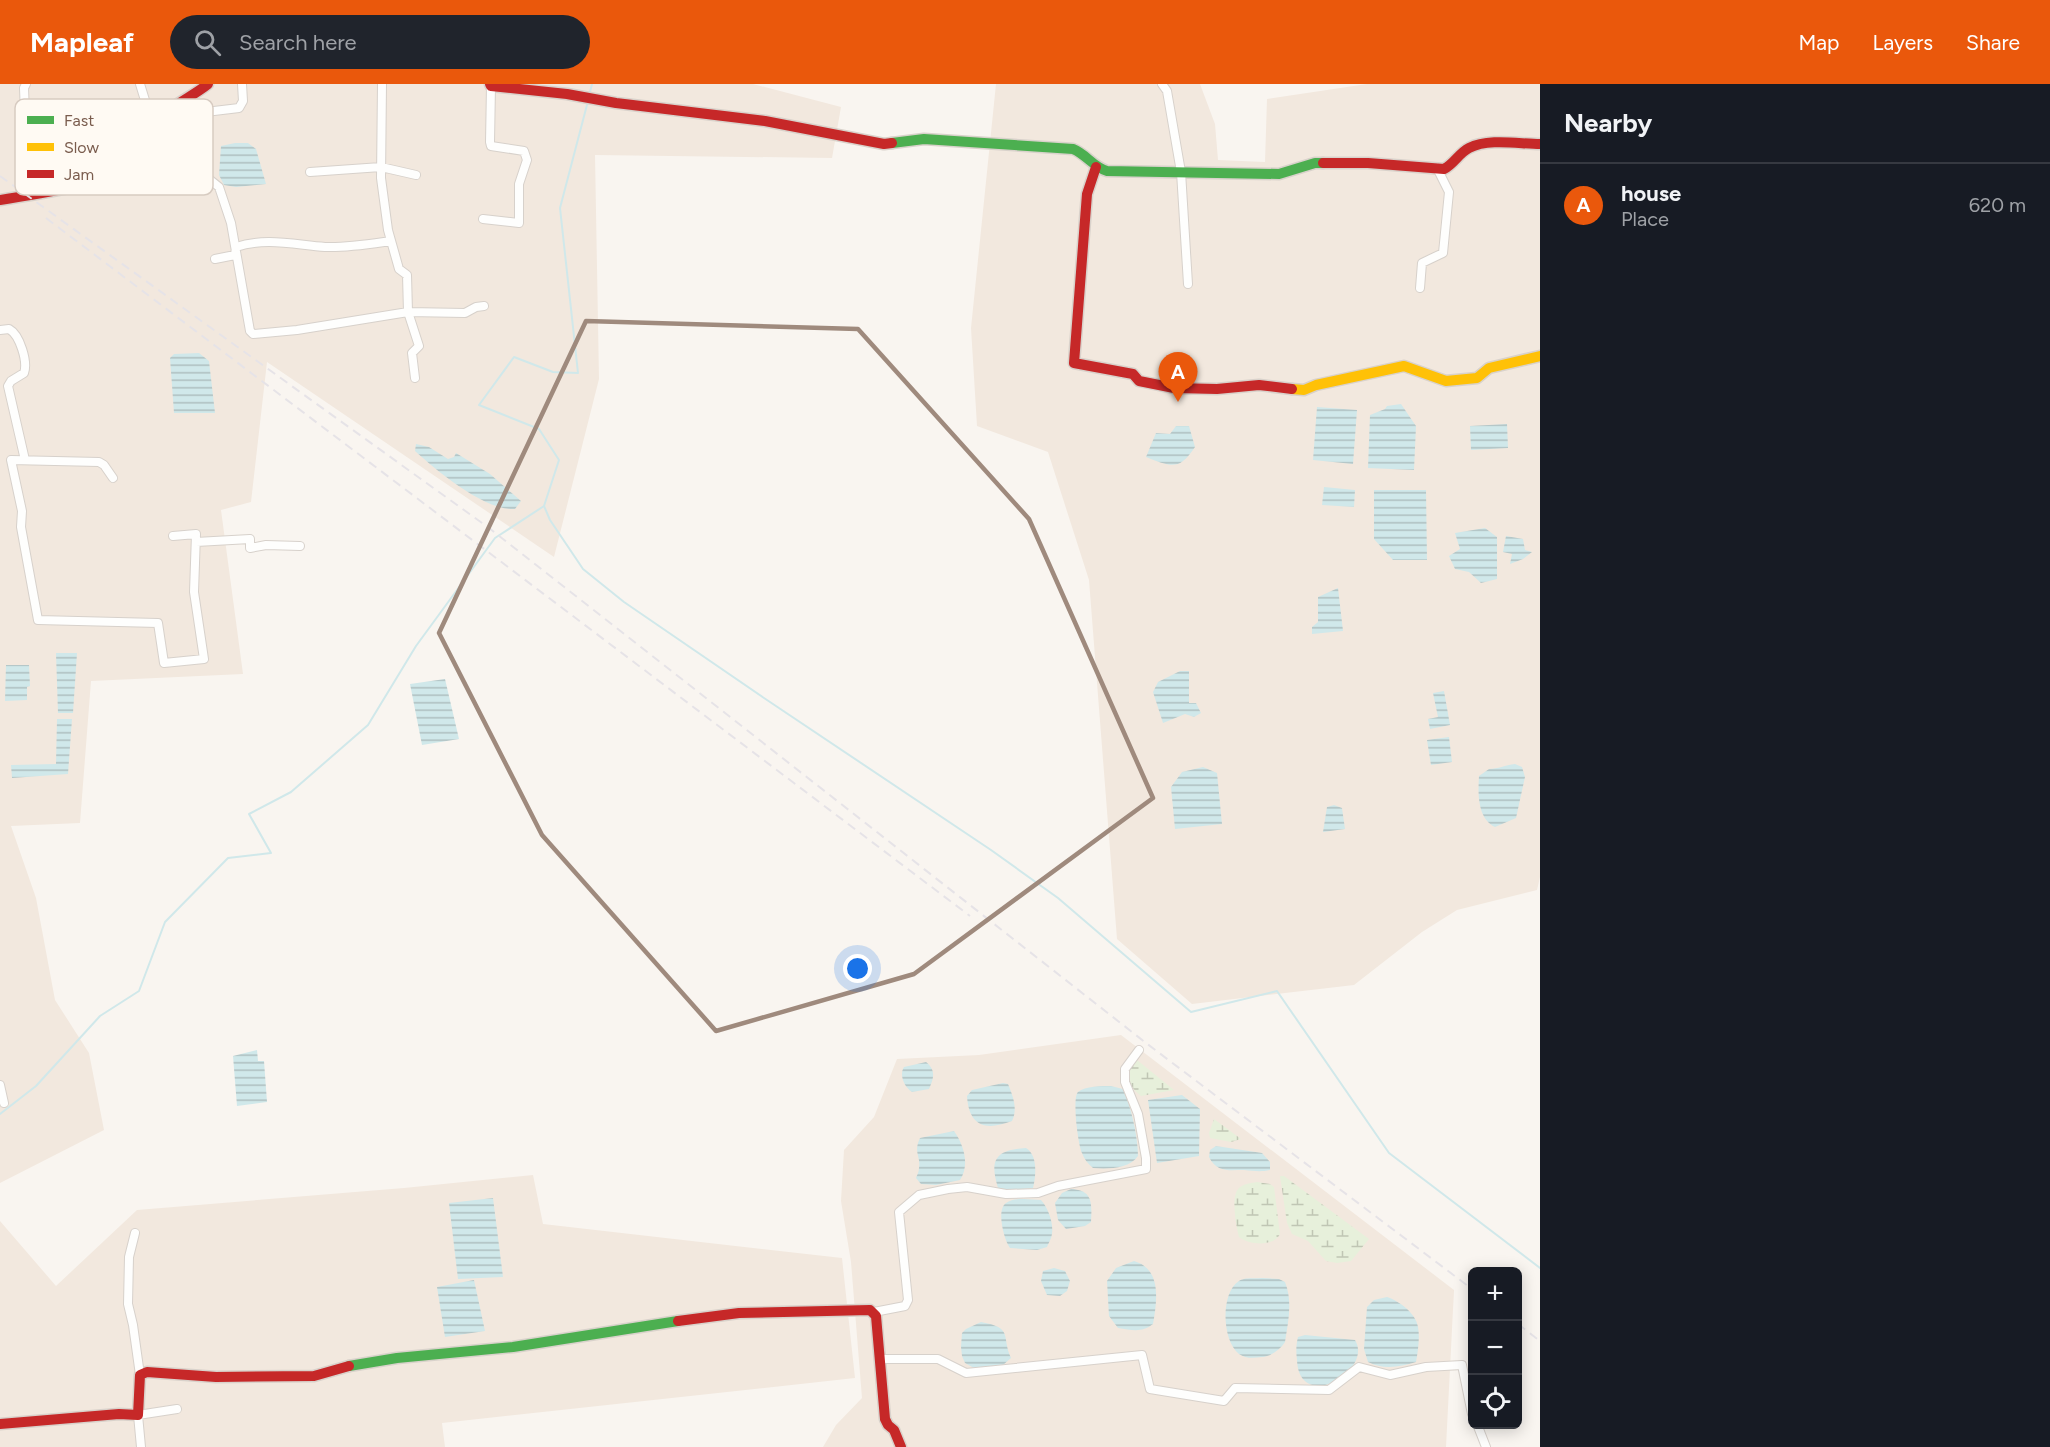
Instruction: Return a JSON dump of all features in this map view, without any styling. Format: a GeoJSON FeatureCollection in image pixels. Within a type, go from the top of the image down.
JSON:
{"type":"FeatureCollection","features":[{"type":"Feature","properties":{"kind":"street"},"geometry":{"type":"LineString","coordinates":[[24,99],[26,84]]}},
{"type":"Feature","properties":{"kind":"street"},"geometry":{"type":"LineString","coordinates":[[140,84],[145,99]]}},
{"type":"Feature","properties":{"kind":"street"},"geometry":{"type":"LineString","coordinates":[[189,99],[208,84]]}},
{"type":"Feature","properties":{"kind":"street"},"geometry":{"type":"LineString","coordinates":[[213,112],[239,108],[243,101],[242,84]]}},
{"type":"Feature","properties":{"kind":"street"},"geometry":{"type":"LineString","coordinates":[[382,84],[381,167],[384,199],[391,241],[399,268],[407,275],[408,312],[419,346],[412,353],[415,378]]}},
{"type":"Feature","properties":{"kind":"street"},"geometry":{"type":"LineString","coordinates":[[1162,84],[1167,91],[1181,172],[1188,284]]}},
{"type":"Feature","properties":{"kind":"street"},"geometry":{"type":"LineString","coordinates":[[483,219],[519,223],[519,184],[527,160],[524,151],[491,146],[490,85],[765,121],[884,144],[924,139],[1073,149],[1086,154],[1095,167],[1107,171],[1279,174],[1304,165],[1325,163],[1368,163],[1437,168],[1449,167],[1460,154],[1472,146],[1540,144]]}},
{"type":"Feature","properties":{"kind":"street"},"geometry":{"type":"LineString","coordinates":[[310,172],[381,167],[416,175]]}},
{"type":"Feature","properties":{"kind":"street"},"geometry":{"type":"LineString","coordinates":[[1095,167],[1087,194],[1074,363],[1133,374],[1139,381],[1174,388],[1259,385],[1304,390],[1316,385],[1404,366],[1446,381],[1478,378],[1489,368],[1540,356]]}},
{"type":"Feature","properties":{"kind":"street"},"geometry":{"type":"LineString","coordinates":[[1420,288],[1422,263],[1443,253],[1449,192],[1437,168]]}},
{"type":"Feature","properties":{"kind":"street"},"geometry":{"type":"LineString","coordinates":[[213,182],[219,187],[231,223],[250,331],[253,334],[297,330],[408,312],[465,313],[476,307],[484,306]]}},
{"type":"Feature","properties":{"kind":"street"},"geometry":{"type":"LineString","coordinates":[[0,200],[24,195]]}},
{"type":"Feature","properties":{"kind":"street"},"geometry":{"type":"LineString","coordinates":[[215,259],[231,257],[235,255],[236,247],[255,243],[295,243],[327,247],[391,241]]}},
{"type":"Feature","properties":{"kind":"street"},"geometry":{"type":"LineString","coordinates":[[0,330],[9,329],[17,335],[25,366],[24,373],[11,381],[8,386],[25,460]]}},
{"type":"Feature","properties":{"kind":"street"},"geometry":{"type":"LineString","coordinates":[[113,478],[99,462],[11,460],[22,511],[21,527],[38,620],[158,623],[164,663],[204,659],[194,592],[196,534],[173,536]]}},
{"type":"Feature","properties":{"kind":"street"},"geometry":{"type":"LineString","coordinates":[[196,542],[250,539],[250,548],[266,545],[300,546]]}},
{"type":"Feature","properties":{"kind":"street"},"geometry":{"type":"LineString","coordinates":[[140,1375],[147,1372],[216,1377],[314,1376],[357,1364],[513,1347],[739,1313],[870,1310],[874,1312],[905,1306],[908,1300],[899,1212],[919,1195],[967,1187],[989,1189],[1006,1194],[1038,1193],[1058,1186],[1146,1169],[1138,1114],[1125,1082],[1125,1069],[1139,1050]]}},
{"type":"Feature","properties":{"kind":"street"},"geometry":{"type":"LineString","coordinates":[[0,1085],[4,1103]]}},
{"type":"Feature","properties":{"kind":"street"},"geometry":{"type":"LineString","coordinates":[[135,1233],[129,1257],[128,1304],[140,1375],[138,1415],[141,1447]]}},
{"type":"Feature","properties":{"kind":"street"},"geometry":{"type":"LineString","coordinates":[[874,1312],[885,1419],[894,1430],[901,1447]]}},
{"type":"Feature","properties":{"kind":"street"},"geometry":{"type":"LineString","coordinates":[[879,1359],[938,1359],[966,1373],[1142,1354],[1150,1389],[1224,1401],[1235,1388],[1329,1390],[1359,1366],[1390,1375],[1426,1367],[1462,1365],[1468,1392]]}},
{"type":"Feature","properties":{"kind":"street"},"geometry":{"type":"LineString","coordinates":[[0,1424],[119,1414],[138,1415],[177,1409]]}},
{"type":"Feature","properties":{"kind":"street"},"geometry":{"type":"LineString","coordinates":[[1479,1429],[1486,1447]]}},
{"type":"Feature","properties":{"kind":"highlighted area"},"geometry":{"type":"Polygon","coordinates":[[[586,321],[858,329],[1029,519],[1153,798],[914,974],[716,1031],[542,835],[439,633],[586,321]]]}},
{"type":"Feature","properties":{"kind":"shaded area"},"geometry":{"type":"Polygon","coordinates":[[[0,84],[753,84],[841,107],[832,158],[595,155],[599,379],[554,557],[267,362],[251,502],[221,510],[243,674],[91,681],[80,823],[11,826],[36,898],[55,1000],[89,1053],[104,1130],[0,1183],[0,84]]]}},
{"type":"Feature","properties":{"kind":"shaded area"},"geometry":{"type":"Polygon","coordinates":[[[996,84],[1200,84],[1215,124],[1218,160],[1265,162],[1267,99],[1367,84],[1540,84],[1540,877],[1537,890],[1457,910],[1422,932],[1354,985],[1192,1004],[1117,939],[1089,580],[1048,452],[977,426],[971,328],[996,84]]]}},
{"type":"Feature","properties":{"kind":"shaded area"},"geometry":{"type":"Polygon","coordinates":[[[1121,1035],[1454,1290],[1446,1447],[823,1447],[836,1425],[862,1398],[851,1262],[841,1201],[844,1150],[874,1117],[897,1059],[979,1055],[1121,1035]]]}},
{"type":"Feature","properties":{"kind":"shaded area"},"geometry":{"type":"Polygon","coordinates":[[[533,1175],[543,1224],[842,1258],[855,1378],[442,1423],[445,1447],[0,1447],[0,1221],[56,1286],[137,1210],[533,1175]]]}},
{"type":"Feature","properties":{"kind":"green space"},"geometry":{"type":"Polygon","coordinates":[[[1137,1060],[1174,1090],[1141,1096],[1133,1088],[1129,1079],[1130,1069],[1137,1060]]]}},
{"type":"Feature","properties":{"kind":"green space"},"geometry":{"type":"Polygon","coordinates":[[[1214,1119],[1241,1139],[1231,1142],[1210,1138],[1209,1133],[1214,1119]]]}},
{"type":"Feature","properties":{"kind":"green space"},"geometry":{"type":"Polygon","coordinates":[[[1280,1176],[1284,1176],[1369,1239],[1351,1261],[1337,1263],[1326,1261],[1308,1241],[1292,1234],[1287,1223],[1280,1176]]]}},
{"type":"Feature","properties":{"kind":"green space"},"geometry":{"type":"Polygon","coordinates":[[[1257,1182],[1274,1187],[1280,1234],[1267,1243],[1243,1240],[1239,1237],[1237,1226],[1234,1205],[1236,1193],[1242,1186],[1257,1182]]]}},
{"type":"Feature","properties":{"kind":"water"},"geometry":{"type":"Polygon","coordinates":[[[248,143],[256,149],[266,184],[236,187],[224,185],[219,175],[221,146],[248,143]]]}},
{"type":"Feature","properties":{"kind":"water"},"geometry":{"type":"Polygon","coordinates":[[[199,353],[209,361],[215,413],[174,413],[170,358],[174,354],[199,353]]]}},
{"type":"Feature","properties":{"kind":"water"},"geometry":{"type":"Polygon","coordinates":[[[1401,404],[1416,426],[1414,470],[1368,468],[1370,415],[1387,406],[1401,404]]]}},
{"type":"Feature","properties":{"kind":"water"},"geometry":{"type":"Polygon","coordinates":[[[1317,407],[1357,410],[1353,464],[1313,460],[1317,407]]]}},
{"type":"Feature","properties":{"kind":"water"},"geometry":{"type":"Polygon","coordinates":[[[1507,424],[1508,448],[1471,450],[1470,426],[1507,424]]]}},
{"type":"Feature","properties":{"kind":"water"},"geometry":{"type":"Polygon","coordinates":[[[1176,426],[1189,426],[1195,447],[1189,455],[1174,465],[1146,457],[1156,433],[1170,434],[1176,426]]]}},
{"type":"Feature","properties":{"kind":"water"},"geometry":{"type":"Polygon","coordinates":[[[416,444],[429,447],[448,459],[454,457],[456,453],[490,474],[521,501],[515,509],[503,508],[476,497],[448,479],[424,459],[415,451],[416,444]]]}},
{"type":"Feature","properties":{"kind":"water"},"geometry":{"type":"Polygon","coordinates":[[[1324,487],[1355,490],[1354,507],[1322,505],[1324,487]]]}},
{"type":"Feature","properties":{"kind":"water"},"geometry":{"type":"Polygon","coordinates":[[[1374,490],[1426,490],[1427,560],[1393,560],[1374,539],[1374,490]]]}},
{"type":"Feature","properties":{"kind":"water"},"geometry":{"type":"Polygon","coordinates":[[[1485,528],[1497,537],[1497,579],[1481,583],[1469,572],[1455,569],[1449,556],[1460,549],[1455,533],[1485,528]]]}},
{"type":"Feature","properties":{"kind":"water"},"geometry":{"type":"Polygon","coordinates":[[[1506,536],[1523,539],[1525,550],[1532,552],[1523,559],[1510,564],[1512,554],[1503,552],[1506,536]]]}},
{"type":"Feature","properties":{"kind":"water"},"geometry":{"type":"Polygon","coordinates":[[[1338,588],[1343,631],[1312,634],[1312,627],[1318,622],[1318,597],[1338,588]]]}},
{"type":"Feature","properties":{"kind":"water"},"geometry":{"type":"Polygon","coordinates":[[[56,653],[77,653],[73,713],[58,713],[56,653]]]}},
{"type":"Feature","properties":{"kind":"water"},"geometry":{"type":"Polygon","coordinates":[[[6,665],[29,665],[30,686],[27,687],[27,700],[5,701],[6,665]]]}},
{"type":"Feature","properties":{"kind":"water"},"geometry":{"type":"Polygon","coordinates":[[[1180,671],[1189,671],[1189,703],[1196,703],[1201,713],[1194,717],[1185,714],[1163,723],[1153,692],[1158,682],[1180,671]]]}},
{"type":"Feature","properties":{"kind":"water"},"geometry":{"type":"Polygon","coordinates":[[[445,679],[459,739],[422,745],[410,684],[445,679]]]}},
{"type":"Feature","properties":{"kind":"water"},"geometry":{"type":"Polygon","coordinates":[[[1444,691],[1450,725],[1430,729],[1428,719],[1438,717],[1433,693],[1444,691]]]}},
{"type":"Feature","properties":{"kind":"water"},"geometry":{"type":"Polygon","coordinates":[[[57,719],[72,719],[68,774],[12,778],[11,765],[56,764],[57,719]]]}},
{"type":"Feature","properties":{"kind":"water"},"geometry":{"type":"Polygon","coordinates":[[[1449,737],[1452,762],[1431,765],[1427,740],[1449,737]]]}},
{"type":"Feature","properties":{"kind":"water"},"geometry":{"type":"Polygon","coordinates":[[[1515,764],[1522,767],[1525,777],[1516,818],[1495,827],[1489,823],[1482,811],[1479,776],[1489,769],[1515,764]]]}},
{"type":"Feature","properties":{"kind":"water"},"geometry":{"type":"Polygon","coordinates":[[[1203,767],[1217,773],[1222,824],[1175,829],[1171,787],[1182,772],[1203,767]]]}},
{"type":"Feature","properties":{"kind":"water"},"geometry":{"type":"Polygon","coordinates":[[[1334,805],[1342,808],[1345,829],[1323,832],[1327,807],[1334,805]]]}},
{"type":"Feature","properties":{"kind":"water"},"geometry":{"type":"Polygon","coordinates":[[[257,1050],[258,1061],[264,1061],[267,1102],[237,1106],[233,1056],[257,1050]]]}},
{"type":"Feature","properties":{"kind":"water"},"geometry":{"type":"Polygon","coordinates":[[[926,1062],[933,1074],[929,1089],[912,1092],[903,1081],[904,1067],[926,1062]]]}},
{"type":"Feature","properties":{"kind":"water"},"geometry":{"type":"Polygon","coordinates":[[[1003,1083],[1008,1084],[1013,1098],[1015,1112],[1012,1121],[994,1126],[980,1124],[971,1114],[967,1096],[972,1090],[1003,1083]]]}},
{"type":"Feature","properties":{"kind":"water"},"geometry":{"type":"Polygon","coordinates":[[[1111,1086],[1123,1089],[1126,1096],[1135,1131],[1138,1156],[1124,1166],[1093,1168],[1085,1159],[1080,1148],[1076,1121],[1076,1096],[1078,1092],[1085,1089],[1111,1086]]]}},
{"type":"Feature","properties":{"kind":"water"},"geometry":{"type":"Polygon","coordinates":[[[1182,1095],[1200,1109],[1199,1156],[1157,1163],[1148,1100],[1182,1095]]]}},
{"type":"Feature","properties":{"kind":"water"},"geometry":{"type":"Polygon","coordinates":[[[954,1131],[961,1142],[965,1162],[960,1180],[936,1185],[921,1184],[916,1178],[919,1169],[917,1147],[920,1138],[954,1131]]]}},
{"type":"Feature","properties":{"kind":"water"},"geometry":{"type":"Polygon","coordinates":[[[1216,1146],[1262,1153],[1270,1162],[1270,1170],[1220,1168],[1209,1157],[1210,1150],[1216,1146]]]}},
{"type":"Feature","properties":{"kind":"water"},"geometry":{"type":"Polygon","coordinates":[[[1026,1148],[1030,1151],[1034,1161],[1033,1188],[1011,1190],[998,1188],[994,1170],[997,1158],[1008,1151],[1026,1148]]]}},
{"type":"Feature","properties":{"kind":"water"},"geometry":{"type":"Polygon","coordinates":[[[1071,1189],[1084,1192],[1090,1199],[1091,1222],[1085,1226],[1066,1229],[1058,1220],[1055,1203],[1062,1193],[1071,1189]]]}},
{"type":"Feature","properties":{"kind":"water"},"geometry":{"type":"Polygon","coordinates":[[[493,1198],[503,1277],[458,1279],[449,1203],[493,1198]]]}},
{"type":"Feature","properties":{"kind":"water"},"geometry":{"type":"Polygon","coordinates":[[[1017,1199],[1041,1200],[1052,1228],[1047,1247],[1037,1250],[1010,1248],[1003,1232],[1001,1218],[1003,1207],[1006,1203],[1017,1199]]]}},
{"type":"Feature","properties":{"kind":"water"},"geometry":{"type":"Polygon","coordinates":[[[1134,1261],[1149,1271],[1156,1287],[1153,1324],[1145,1329],[1137,1330],[1118,1328],[1109,1316],[1107,1281],[1116,1268],[1134,1261]]]}},
{"type":"Feature","properties":{"kind":"water"},"geometry":{"type":"Polygon","coordinates":[[[1054,1268],[1065,1271],[1070,1281],[1067,1291],[1060,1296],[1047,1295],[1041,1281],[1043,1271],[1054,1268]]]}},
{"type":"Feature","properties":{"kind":"water"},"geometry":{"type":"Polygon","coordinates":[[[1262,1278],[1279,1279],[1285,1282],[1289,1304],[1285,1342],[1269,1355],[1256,1358],[1242,1356],[1233,1348],[1229,1339],[1226,1306],[1233,1287],[1239,1281],[1262,1278]]]}},
{"type":"Feature","properties":{"kind":"water"},"geometry":{"type":"Polygon","coordinates":[[[474,1280],[485,1331],[445,1337],[437,1287],[474,1280]]]}},
{"type":"Feature","properties":{"kind":"water"},"geometry":{"type":"Polygon","coordinates":[[[1387,1297],[1406,1308],[1417,1322],[1419,1340],[1416,1362],[1392,1367],[1368,1362],[1364,1349],[1367,1307],[1374,1300],[1387,1297]]]}},
{"type":"Feature","properties":{"kind":"water"},"geometry":{"type":"Polygon","coordinates":[[[981,1322],[998,1327],[1005,1334],[1011,1358],[1003,1365],[974,1368],[965,1363],[961,1347],[962,1333],[981,1322]]]}},
{"type":"Feature","properties":{"kind":"water"},"geometry":{"type":"Polygon","coordinates":[[[1305,1335],[1355,1340],[1358,1352],[1354,1364],[1346,1374],[1334,1382],[1321,1386],[1310,1384],[1301,1376],[1297,1357],[1298,1337],[1305,1335]]]}},
{"type":"Feature","properties":{"kind":"waterway"},"geometry":{"type":"LineString","coordinates":[[589,96],[592,84]]}},
{"type":"Feature","properties":{"kind":"waterway"},"geometry":{"type":"LineString","coordinates":[[0,1114],[36,1086],[100,1016],[139,991],[165,922],[228,858],[271,853],[249,814],[291,792],[368,725],[416,646],[495,538],[544,506],[559,460],[539,429],[479,405],[514,357],[553,372],[578,373],[560,208],[588,101]]}},
{"type":"Feature","properties":{"kind":"waterway"},"geometry":{"type":"LineString","coordinates":[[544,506],[550,520],[583,569],[624,602],[991,850],[1058,898],[1191,1012],[1277,991],[1389,1153],[1540,1268]]}},
{"type":"Feature","properties":{"kind":"railway"},"geometry":{"type":"LineString","coordinates":[[0,176],[15,187]]}},
{"type":"Feature","properties":{"kind":"railway"},"geometry":{"type":"LineString","coordinates":[[26,195],[489,528],[1146,1043],[1468,1286]]}},
{"type":"Feature","properties":{"kind":"railway"},"geometry":{"type":"LineString","coordinates":[[46,218],[970,916]]}},
{"type":"Feature","properties":{"kind":"railway"},"geometry":{"type":"LineString","coordinates":[[1522,1327],[1540,1341]]}},
{"type":"Feature","properties":{"kind":"traffic: fast"},"geometry":{"type":"LineString","coordinates":[[892,143],[924,139],[1073,149],[1107,171],[1279,174],[1315,163],[1323,163]]}},
{"type":"Feature","properties":{"kind":"traffic: fast"},"geometry":{"type":"LineString","coordinates":[[349,1366],[397,1358],[513,1347],[678,1321]]}},
{"type":"Feature","properties":{"kind":"traffic: slow"},"geometry":{"type":"LineString","coordinates":[[1292,389],[1304,390],[1316,385],[1404,366],[1446,381],[1477,378],[1489,368],[1540,356]]}},
{"type":"Feature","properties":{"kind":"traffic: jam"},"geometry":{"type":"LineString","coordinates":[[186,99],[208,84]]}},
{"type":"Feature","properties":{"kind":"traffic: jam"},"geometry":{"type":"LineString","coordinates":[[490,84],[491,86],[567,94],[616,103],[765,121],[884,144],[892,143]]}},
{"type":"Feature","properties":{"kind":"traffic: jam"},"geometry":{"type":"LineString","coordinates":[[1323,163],[1368,163],[1444,169],[1465,150],[1477,145],[1495,142],[1540,144]]}},
{"type":"Feature","properties":{"kind":"traffic: jam"},"geometry":{"type":"LineString","coordinates":[[1096,167],[1087,194],[1074,363],[1133,374],[1139,381],[1174,388],[1217,389],[1259,385],[1292,389]]}},
{"type":"Feature","properties":{"kind":"traffic: jam"},"geometry":{"type":"LineString","coordinates":[[0,200],[32,195]]}},
{"type":"Feature","properties":{"kind":"traffic: jam"},"geometry":{"type":"LineString","coordinates":[[678,1321],[739,1313],[870,1310],[876,1316],[885,1419],[894,1430],[901,1447]]}},
{"type":"Feature","properties":{"kind":"traffic: jam"},"geometry":{"type":"LineString","coordinates":[[0,1424],[119,1414],[138,1415],[140,1375],[147,1372],[216,1377],[314,1376],[349,1366]]}},
{"type":"Feature","properties":{"kind":"place","name":"house"},"geometry":{"type":"Point","coordinates":[1178,402]}}]}
